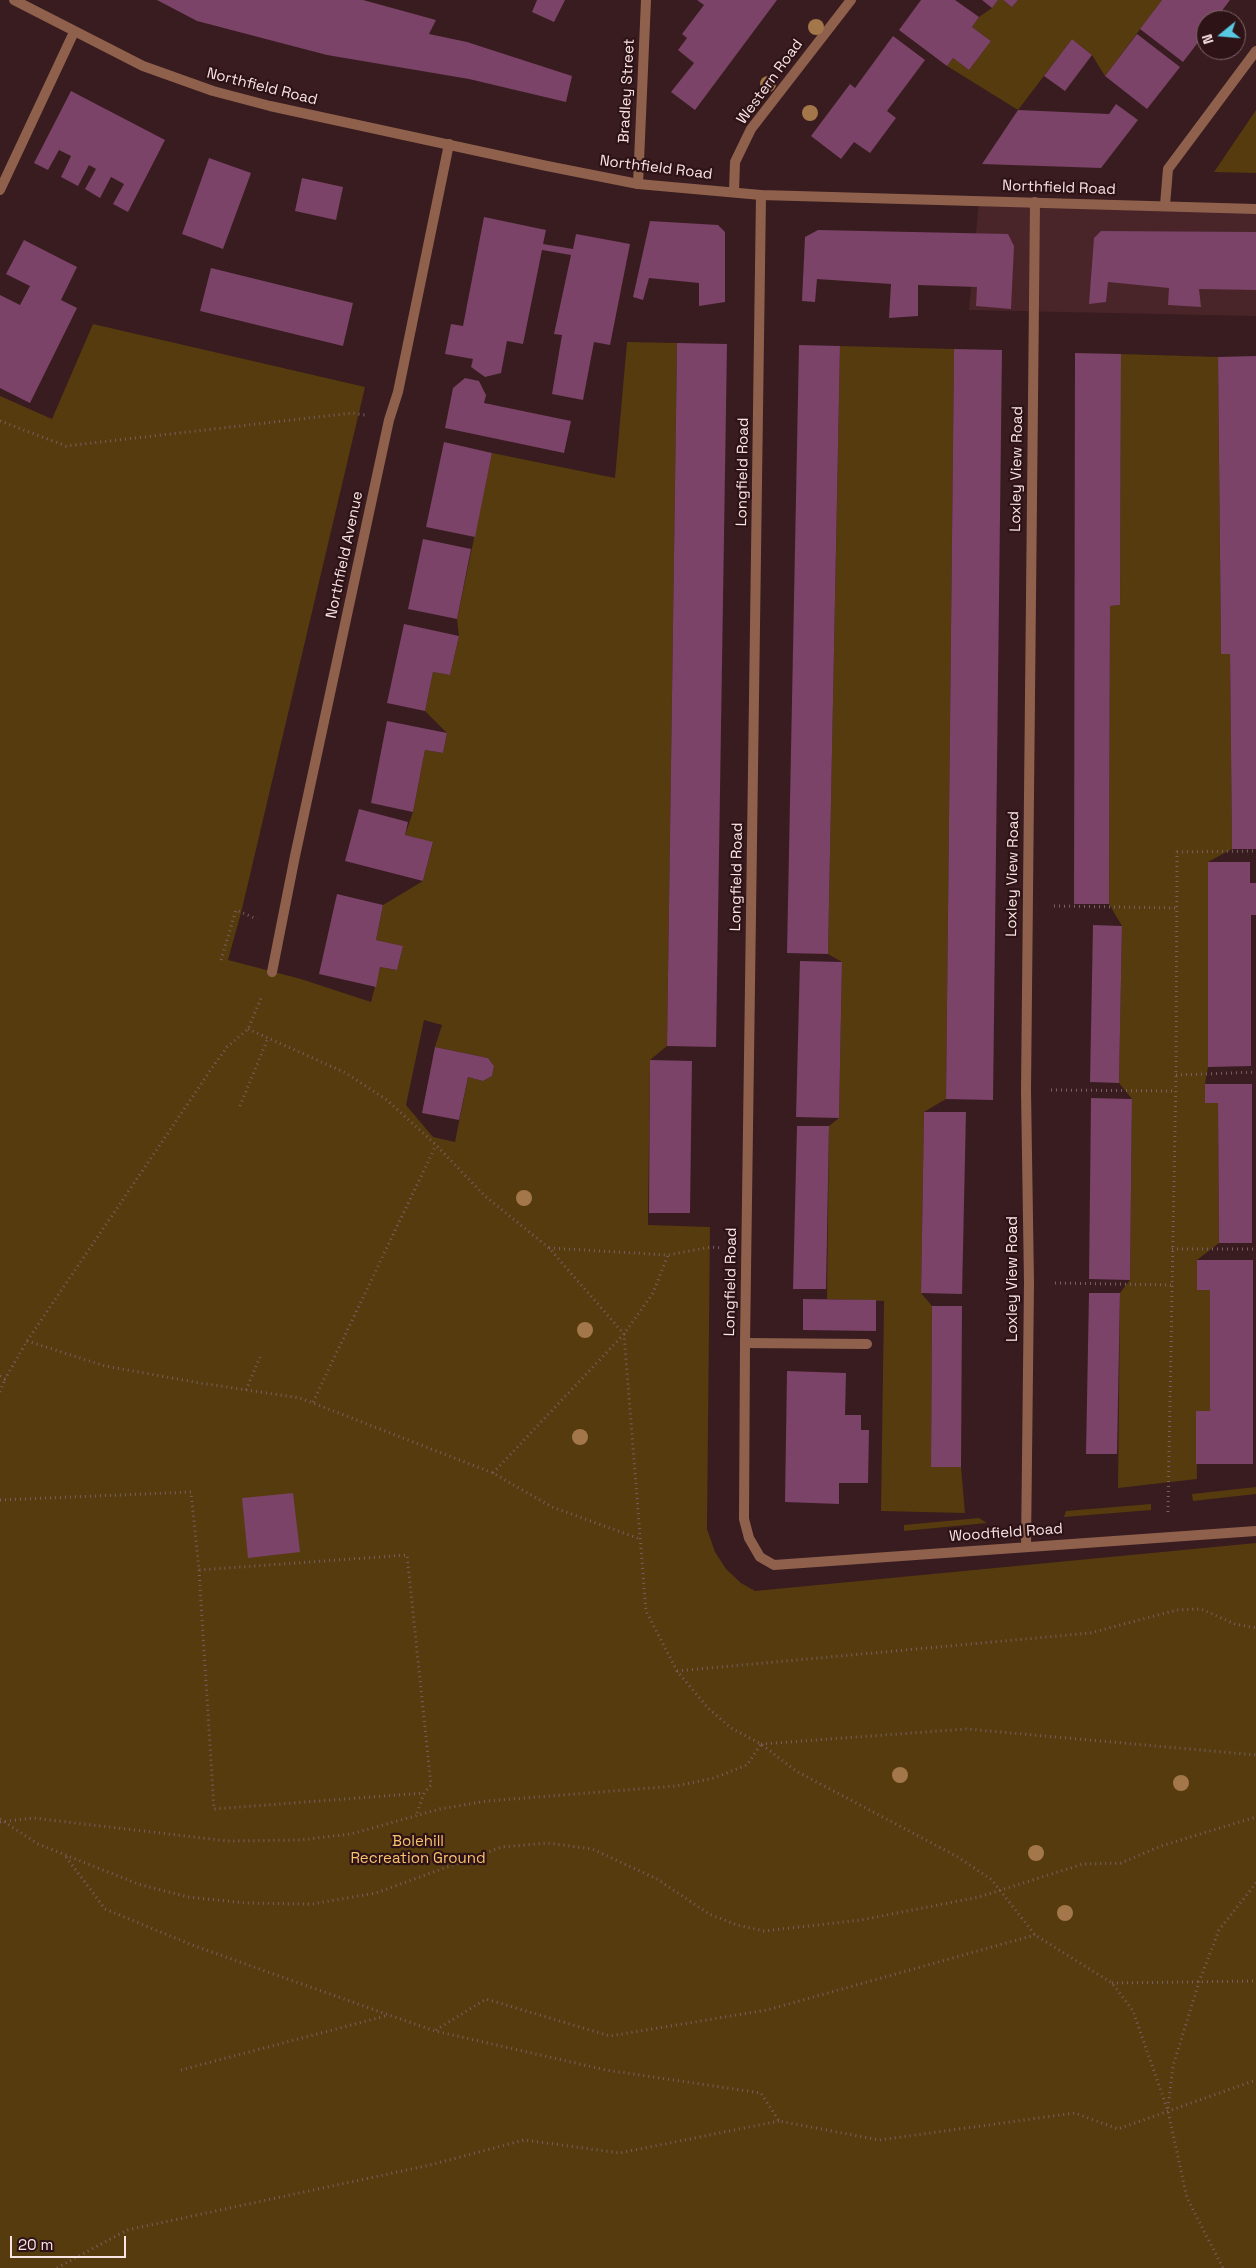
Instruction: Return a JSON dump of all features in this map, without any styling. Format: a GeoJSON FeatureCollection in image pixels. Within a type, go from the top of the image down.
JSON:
{"type":"FeatureCollection","features":[{"type":"Feature","properties":{"kind":"street","name":"Northfield Road"},"geometry":{"type":"LineString","coordinates":[[14,0],[143,66],[213,91],[270,106],[638,184],[761,195],[1256,209]]}},
{"type":"Feature","properties":{"kind":"street","name":"Bradley Street"},"geometry":{"type":"LineString","coordinates":[[638,184],[646,0]]}},
{"type":"Feature","properties":{"kind":"street","name":"Western Road"},"geometry":{"type":"LineString","coordinates":[[734,192],[735,162],[752,129],[851,0]]}},
{"type":"Feature","properties":{"kind":"street"},"geometry":{"type":"LineString","coordinates":[[0,190],[74,32]]}},
{"type":"Feature","properties":{"kind":"street"},"geometry":{"type":"LineString","coordinates":[[1165,205],[1168,169],[1256,51]]}},
{"type":"Feature","properties":{"kind":"street","name":"Northfield Avenue"},"geometry":{"type":"LineString","coordinates":[[272,972],[389,420],[398,392],[449,144]]}},
{"type":"Feature","properties":{"kind":"street","name":"Longfield Road"},"geometry":{"type":"LineString","coordinates":[[760,1557],[749,1538],[744,1519],[761,195]]}},
{"type":"Feature","properties":{"kind":"street","name":"Loxley View Road"},"geometry":{"type":"LineString","coordinates":[[1026,1546],[1029,1283],[1026,1090],[1034,202]]}},
{"type":"Feature","properties":{"kind":"street"},"geometry":{"type":"LineString","coordinates":[[745,1343],[867,1344]]}},
{"type":"Feature","properties":{"kind":"street","name":"Woodfield Road"},"geometry":{"type":"LineString","coordinates":[[760,1557],[774,1565],[1256,1531]]}},
{"type":"Feature","properties":{"kind":"path"},"geometry":{"type":"LineString","coordinates":[[0,422],[66,446],[352,413],[389,420]]}},
{"type":"Feature","properties":{"kind":"path"},"geometry":{"type":"LineString","coordinates":[[1167,1538],[1176,1075],[1177,852],[1256,851]]}},
{"type":"Feature","properties":{"kind":"path"},"geometry":{"type":"LineString","coordinates":[[1028,906],[1176,908]]}},
{"type":"Feature","properties":{"kind":"path"},"geometry":{"type":"LineString","coordinates":[[221,960],[236,910],[241,913]]}},
{"type":"Feature","properties":{"kind":"path"},"geometry":{"type":"LineString","coordinates":[[0,1392],[5,1379],[27,1341],[212,1068],[227,1048],[248,1029],[272,972]]}},
{"type":"Feature","properties":{"kind":"path"},"geometry":{"type":"LineString","coordinates":[[248,1029],[346,1073],[387,1100],[436,1145],[485,1196],[549,1248],[624,1334],[646,1611],[677,1672],[708,1708],[732,1728],[761,1744],[796,1771],[958,1858],[992,1880],[1035,1936],[1112,1983],[1132,2011],[1168,2111],[1187,2198],[1223,2268]]}},
{"type":"Feature","properties":{"kind":"path"},"geometry":{"type":"LineString","coordinates":[[240,1106],[268,1038]]}},
{"type":"Feature","properties":{"kind":"path"},"geometry":{"type":"LineString","coordinates":[[1176,1075],[1256,1072]]}},
{"type":"Feature","properties":{"kind":"path"},"geometry":{"type":"LineString","coordinates":[[1026,1090],[1175,1091]]}},
{"type":"Feature","properties":{"kind":"path"},"geometry":{"type":"LineString","coordinates":[[313,1402],[436,1145]]}},
{"type":"Feature","properties":{"kind":"path"},"geometry":{"type":"LineString","coordinates":[[549,1248],[668,1255],[712,1248],[747,1250]]}},
{"type":"Feature","properties":{"kind":"path"},"geometry":{"type":"LineString","coordinates":[[1172,1249],[1256,1249]]}},
{"type":"Feature","properties":{"kind":"path"},"geometry":{"type":"LineString","coordinates":[[493,1473],[624,1334],[653,1293],[668,1255]]}},
{"type":"Feature","properties":{"kind":"path"},"geometry":{"type":"LineString","coordinates":[[1029,1283],[1172,1285]]}},
{"type":"Feature","properties":{"kind":"path"},"geometry":{"type":"LineString","coordinates":[[27,1341],[105,1366],[300,1398],[313,1402],[493,1473],[552,1507],[640,1539]]}},
{"type":"Feature","properties":{"kind":"path"},"geometry":{"type":"LineString","coordinates":[[246,1390],[260,1357]]}},
{"type":"Feature","properties":{"kind":"path"},"geometry":{"type":"LineString","coordinates":[[0,1376],[5,1379]]}},
{"type":"Feature","properties":{"kind":"path"},"geometry":{"type":"LineString","coordinates":[[0,1500],[191,1492],[199,1570],[214,1809],[424,1793]]}},
{"type":"Feature","properties":{"kind":"path"},"geometry":{"type":"LineString","coordinates":[[199,1570],[407,1555],[431,1785],[424,1793],[416,1816]]}},
{"type":"Feature","properties":{"kind":"path"},"geometry":{"type":"LineString","coordinates":[[677,1672],[1090,1633],[1177,1610],[1201,1609],[1235,1624],[1256,1628]]}},
{"type":"Feature","properties":{"kind":"path"},"geometry":{"type":"LineString","coordinates":[[761,1744],[967,1729],[1256,1755]]}},
{"type":"Feature","properties":{"kind":"path"},"geometry":{"type":"LineString","coordinates":[[5,1822],[33,1818],[228,1841],[300,1840],[351,1834],[440,1809],[487,1801],[676,1786],[705,1780],[747,1765],[761,1744]]}},
{"type":"Feature","properties":{"kind":"path"},"geometry":{"type":"LineString","coordinates":[[0,1820],[38,1844],[138,1884],[188,1897],[246,1903],[312,1904],[376,1893],[502,1847],[547,1843],[592,1849],[657,1879],[709,1914],[736,1925],[764,1931],[861,1920],[979,1898],[1083,1864],[1121,1862],[1161,1846],[1256,1817]]}},
{"type":"Feature","properties":{"kind":"path"},"geometry":{"type":"LineString","coordinates":[[66,1856],[105,1909],[192,1945],[435,2031],[606,2070],[761,2092],[779,2122]]}},
{"type":"Feature","properties":{"kind":"path"},"geometry":{"type":"LineString","coordinates":[[1168,2111],[1173,2066],[1199,1982],[1219,1930],[1256,1883]]}},
{"type":"Feature","properties":{"kind":"path"},"geometry":{"type":"LineString","coordinates":[[435,2031],[486,1999],[610,2036],[766,2010],[1035,1936]]}},
{"type":"Feature","properties":{"kind":"path"},"geometry":{"type":"LineString","coordinates":[[1112,1983],[1256,1980]]}},
{"type":"Feature","properties":{"kind":"path"},"geometry":{"type":"LineString","coordinates":[[181,2070],[389,2015]]}},
{"type":"Feature","properties":{"kind":"path"},"geometry":{"type":"LineString","coordinates":[[57,2268],[127,2230],[421,2167],[524,2140],[620,2153],[779,2122],[879,2140],[991,2123],[1075,2114],[1118,2129],[1256,2080]]}},
{"type":"Feature","properties":{"kind":"shaded area"},"geometry":{"type":"Polygon","coordinates":[[[979,200],[1256,207],[1256,316],[969,310],[979,200]]]}},
{"type":"Feature","properties":{"kind":"green space"},"geometry":{"type":"Polygon","coordinates":[[[998,0],[1003,0],[1012,7],[1018,0],[1162,0],[1105,76],[1092,55],[1072,39],[1018,110],[947,66],[953,58],[969,70],[991,41],[972,27],[979,17],[992,8],[998,0]]]}},
{"type":"Feature","properties":{"kind":"green space"},"geometry":{"type":"Polygon","coordinates":[[[1256,110],[1256,173],[1214,172],[1256,110]]]}},
{"type":"Feature","properties":{"kind":"green space","name":"Bolehill Recreation Ground"},"geometry":{"type":"Polygon","coordinates":[[[93,324],[365,387],[241,913],[228,960],[301,979],[371,1002],[380,967],[397,970],[403,946],[376,940],[383,905],[423,881],[433,843],[405,835],[413,812],[425,750],[443,753],[447,733],[425,711],[433,672],[450,675],[459,636],[457,619],[492,453],[615,478],[627,342],[677,343],[667,1046],[650,1060],[648,1225],[710,1227],[707,1529],[715,1552],[726,1569],[741,1583],[755,1591],[1256,1543],[1256,2268],[0,2268],[0,396],[52,419],[93,324]],[[424,1020],[406,1105],[433,1137],[455,1142],[468,1077],[483,1081],[492,1076],[494,1066],[488,1058],[435,1047],[442,1025],[424,1020]]]}},
{"type":"Feature","properties":{"kind":"green space"},"geometry":{"type":"Polygon","coordinates":[[[840,346],[954,349],[946,1099],[924,1112],[921,1293],[932,1306],[931,1467],[961,1467],[965,1513],[881,1511],[884,1301],[827,1299],[829,1126],[839,1118],[842,962],[828,954],[840,346]]]}},
{"type":"Feature","properties":{"kind":"green space"},"geometry":{"type":"Polygon","coordinates":[[[1121,354],[1218,357],[1221,654],[1230,654],[1232,849],[1208,862],[1208,1067],[1205,1084],[1205,1103],[1218,1103],[1219,1243],[1197,1260],[1197,1290],[1210,1290],[1210,1411],[1196,1411],[1197,1479],[1118,1488],[1120,1293],[1130,1280],[1132,1099],[1119,1083],[1122,926],[1109,904],[1110,606],[1120,605],[1121,354]]]}},
{"type":"Feature","properties":{"kind":"green space"},"geometry":{"type":"Polygon","coordinates":[[[1256,1487],[1256,1494],[1193,1501],[1192,1494],[1256,1487]]]}},
{"type":"Feature","properties":{"kind":"green space"},"geometry":{"type":"Polygon","coordinates":[[[1151,1504],[1151,1510],[1064,1517],[1066,1511],[1151,1504]]]}},
{"type":"Feature","properties":{"kind":"green space"},"geometry":{"type":"Polygon","coordinates":[[[979,1518],[987,1523],[904,1531],[904,1525],[979,1518]]]}},
{"type":"Feature","properties":{"kind":"building"},"geometry":{"type":"Polygon","coordinates":[[[157,0],[363,0],[436,20],[429,34],[467,42],[572,76],[566,102],[469,79],[327,55],[197,21],[157,0]]]}},
{"type":"Feature","properties":{"kind":"building"},"geometry":{"type":"Polygon","coordinates":[[[537,0],[565,0],[554,22],[532,12],[537,0]]]}},
{"type":"Feature","properties":{"kind":"building"},"geometry":{"type":"Polygon","coordinates":[[[697,0],[777,0],[695,110],[671,92],[694,63],[678,50],[687,38],[682,34],[704,5],[697,0]]]}},
{"type":"Feature","properties":{"kind":"building"},"geometry":{"type":"Polygon","coordinates":[[[921,0],[955,0],[979,17],[972,27],[991,41],[969,70],[953,58],[947,66],[899,30],[921,0]]]}},
{"type":"Feature","properties":{"kind":"building"},"geometry":{"type":"Polygon","coordinates":[[[982,0],[998,0],[992,8],[982,0]]]}},
{"type":"Feature","properties":{"kind":"building"},"geometry":{"type":"Polygon","coordinates":[[[1003,0],[1018,0],[1012,7],[1003,0]]]}},
{"type":"Feature","properties":{"kind":"building"},"geometry":{"type":"Polygon","coordinates":[[[1162,0],[1230,0],[1222,10],[1196,10],[1196,45],[1183,62],[1140,29],[1162,0]]]}},
{"type":"Feature","properties":{"kind":"building"},"geometry":{"type":"Polygon","coordinates":[[[1137,34],[1180,67],[1147,109],[1105,76],[1137,34]]]}},
{"type":"Feature","properties":{"kind":"building"},"geometry":{"type":"Polygon","coordinates":[[[893,36],[925,60],[887,111],[896,118],[870,153],[854,142],[841,159],[811,136],[850,84],[855,88],[893,36]]]}},
{"type":"Feature","properties":{"kind":"building"},"geometry":{"type":"Polygon","coordinates":[[[1072,39],[1092,55],[1065,91],[1044,76],[1072,39]]]}},
{"type":"Feature","properties":{"kind":"building"},"geometry":{"type":"Polygon","coordinates":[[[71,91],[165,140],[128,212],[113,204],[124,184],[111,177],[100,198],[85,189],[96,169],[89,165],[78,186],[61,177],[71,156],[59,150],[48,170],[34,163],[71,91]]]}},
{"type":"Feature","properties":{"kind":"building"},"geometry":{"type":"Polygon","coordinates":[[[1116,104],[1138,120],[1101,168],[982,164],[1018,110],[1109,114],[1116,104]]]}},
{"type":"Feature","properties":{"kind":"building"},"geometry":{"type":"Polygon","coordinates":[[[209,158],[251,173],[223,249],[182,234],[209,158]]]}},
{"type":"Feature","properties":{"kind":"building"},"geometry":{"type":"Polygon","coordinates":[[[302,178],[343,187],[336,220],[295,211],[302,178]]]}},
{"type":"Feature","properties":{"kind":"building"},"geometry":{"type":"Polygon","coordinates":[[[484,217],[546,230],[543,244],[573,249],[576,234],[630,244],[610,345],[594,342],[583,400],[552,394],[562,335],[554,334],[571,255],[542,250],[523,344],[507,341],[501,373],[485,377],[471,367],[473,359],[445,354],[451,324],[463,326],[484,217]]]}},
{"type":"Feature","properties":{"kind":"building"},"geometry":{"type":"Polygon","coordinates":[[[650,221],[718,225],[725,232],[725,302],[699,306],[699,283],[649,278],[643,300],[633,297],[650,221]]]}},
{"type":"Feature","properties":{"kind":"building"},"geometry":{"type":"Polygon","coordinates":[[[818,230],[1008,234],[1014,246],[1011,309],[976,306],[977,287],[918,285],[918,316],[889,318],[891,284],[817,279],[815,302],[802,301],[805,237],[818,230]]]}},
{"type":"Feature","properties":{"kind":"building"},"geometry":{"type":"Polygon","coordinates":[[[1101,231],[1256,232],[1256,290],[1199,289],[1201,307],[1168,305],[1169,288],[1108,282],[1106,302],[1089,304],[1094,238],[1101,231]]]}},
{"type":"Feature","properties":{"kind":"building"},"geometry":{"type":"Polygon","coordinates":[[[24,240],[77,267],[61,300],[77,308],[30,403],[0,388],[0,295],[20,305],[30,286],[6,274],[24,240]]]}},
{"type":"Feature","properties":{"kind":"building"},"geometry":{"type":"Polygon","coordinates":[[[211,268],[353,303],[343,346],[200,311],[211,268]]]}},
{"type":"Feature","properties":{"kind":"building"},"geometry":{"type":"Polygon","coordinates":[[[677,343],[727,344],[716,1047],[667,1046],[677,343]]]}},
{"type":"Feature","properties":{"kind":"building"},"geometry":{"type":"Polygon","coordinates":[[[799,345],[840,346],[828,954],[787,953],[799,345]]]}},
{"type":"Feature","properties":{"kind":"building"},"geometry":{"type":"Polygon","coordinates":[[[954,349],[1002,350],[993,1100],[946,1099],[954,349]]]}},
{"type":"Feature","properties":{"kind":"building"},"geometry":{"type":"Polygon","coordinates":[[[1075,353],[1121,354],[1120,605],[1110,606],[1109,904],[1074,904],[1075,353]]]}},
{"type":"Feature","properties":{"kind":"building"},"geometry":{"type":"Polygon","coordinates":[[[1256,356],[1256,849],[1232,849],[1230,654],[1221,654],[1218,357],[1256,356]]]}},
{"type":"Feature","properties":{"kind":"building"},"geometry":{"type":"Polygon","coordinates":[[[465,378],[479,381],[486,395],[484,403],[571,421],[564,453],[445,428],[453,388],[465,378]]]}},
{"type":"Feature","properties":{"kind":"building"},"geometry":{"type":"Polygon","coordinates":[[[444,442],[492,453],[475,537],[426,527],[444,442]]]}},
{"type":"Feature","properties":{"kind":"building"},"geometry":{"type":"Polygon","coordinates":[[[423,539],[471,549],[457,619],[408,609],[423,539]]]}},
{"type":"Feature","properties":{"kind":"building"},"geometry":{"type":"Polygon","coordinates":[[[404,624],[459,636],[450,675],[433,672],[425,711],[387,703],[404,624]]]}},
{"type":"Feature","properties":{"kind":"building"},"geometry":{"type":"Polygon","coordinates":[[[387,721],[447,733],[443,753],[425,750],[413,812],[371,803],[387,721]]]}},
{"type":"Feature","properties":{"kind":"building"},"geometry":{"type":"Polygon","coordinates":[[[359,809],[408,822],[405,835],[433,842],[423,881],[345,861],[359,809]]]}},
{"type":"Feature","properties":{"kind":"building"},"geometry":{"type":"Polygon","coordinates":[[[1208,862],[1250,862],[1250,883],[1256,883],[1256,915],[1251,915],[1251,1066],[1208,1067],[1208,862]]]}},
{"type":"Feature","properties":{"kind":"building"},"geometry":{"type":"Polygon","coordinates":[[[337,894],[383,905],[376,940],[403,946],[397,970],[380,967],[376,987],[319,974],[337,894]]]}},
{"type":"Feature","properties":{"kind":"building"},"geometry":{"type":"Polygon","coordinates":[[[1093,925],[1122,926],[1119,1083],[1090,1082],[1093,925]]]}},
{"type":"Feature","properties":{"kind":"building"},"geometry":{"type":"Polygon","coordinates":[[[800,961],[842,962],[839,1118],[796,1117],[800,961]]]}},
{"type":"Feature","properties":{"kind":"building"},"geometry":{"type":"Polygon","coordinates":[[[435,1047],[488,1058],[494,1066],[492,1076],[483,1081],[468,1077],[459,1120],[422,1113],[435,1047]]]}},
{"type":"Feature","properties":{"kind":"building"},"geometry":{"type":"Polygon","coordinates":[[[650,1060],[692,1061],[690,1213],[649,1213],[650,1060]]]}},
{"type":"Feature","properties":{"kind":"building"},"geometry":{"type":"Polygon","coordinates":[[[1205,1084],[1252,1084],[1252,1243],[1219,1243],[1218,1103],[1205,1103],[1205,1084]]]}},
{"type":"Feature","properties":{"kind":"building"},"geometry":{"type":"Polygon","coordinates":[[[1091,1098],[1132,1099],[1130,1280],[1089,1279],[1091,1098]]]}},
{"type":"Feature","properties":{"kind":"building"},"geometry":{"type":"Polygon","coordinates":[[[924,1112],[966,1112],[962,1294],[921,1293],[924,1112]]]}},
{"type":"Feature","properties":{"kind":"building"},"geometry":{"type":"Polygon","coordinates":[[[797,1126],[829,1126],[826,1289],[793,1289],[797,1126]]]}},
{"type":"Feature","properties":{"kind":"building"},"geometry":{"type":"Polygon","coordinates":[[[1197,1260],[1253,1260],[1253,1464],[1196,1464],[1196,1411],[1210,1411],[1210,1290],[1197,1290],[1197,1260]]]}},
{"type":"Feature","properties":{"kind":"building"},"geometry":{"type":"Polygon","coordinates":[[[1089,1293],[1120,1293],[1117,1454],[1086,1454],[1089,1293]]]}},
{"type":"Feature","properties":{"kind":"building"},"geometry":{"type":"Polygon","coordinates":[[[803,1299],[876,1300],[876,1331],[803,1330],[803,1299]]]}},
{"type":"Feature","properties":{"kind":"building"},"geometry":{"type":"Polygon","coordinates":[[[932,1306],[962,1306],[961,1467],[931,1467],[932,1306]]]}},
{"type":"Feature","properties":{"kind":"building"},"geometry":{"type":"Polygon","coordinates":[[[787,1371],[846,1373],[845,1415],[861,1415],[861,1430],[869,1430],[868,1483],[839,1483],[839,1504],[785,1502],[787,1371]]]}},
{"type":"Feature","properties":{"kind":"building"},"geometry":{"type":"Polygon","coordinates":[[[293,1493],[300,1552],[248,1558],[242,1498],[293,1493]]]}}]}
